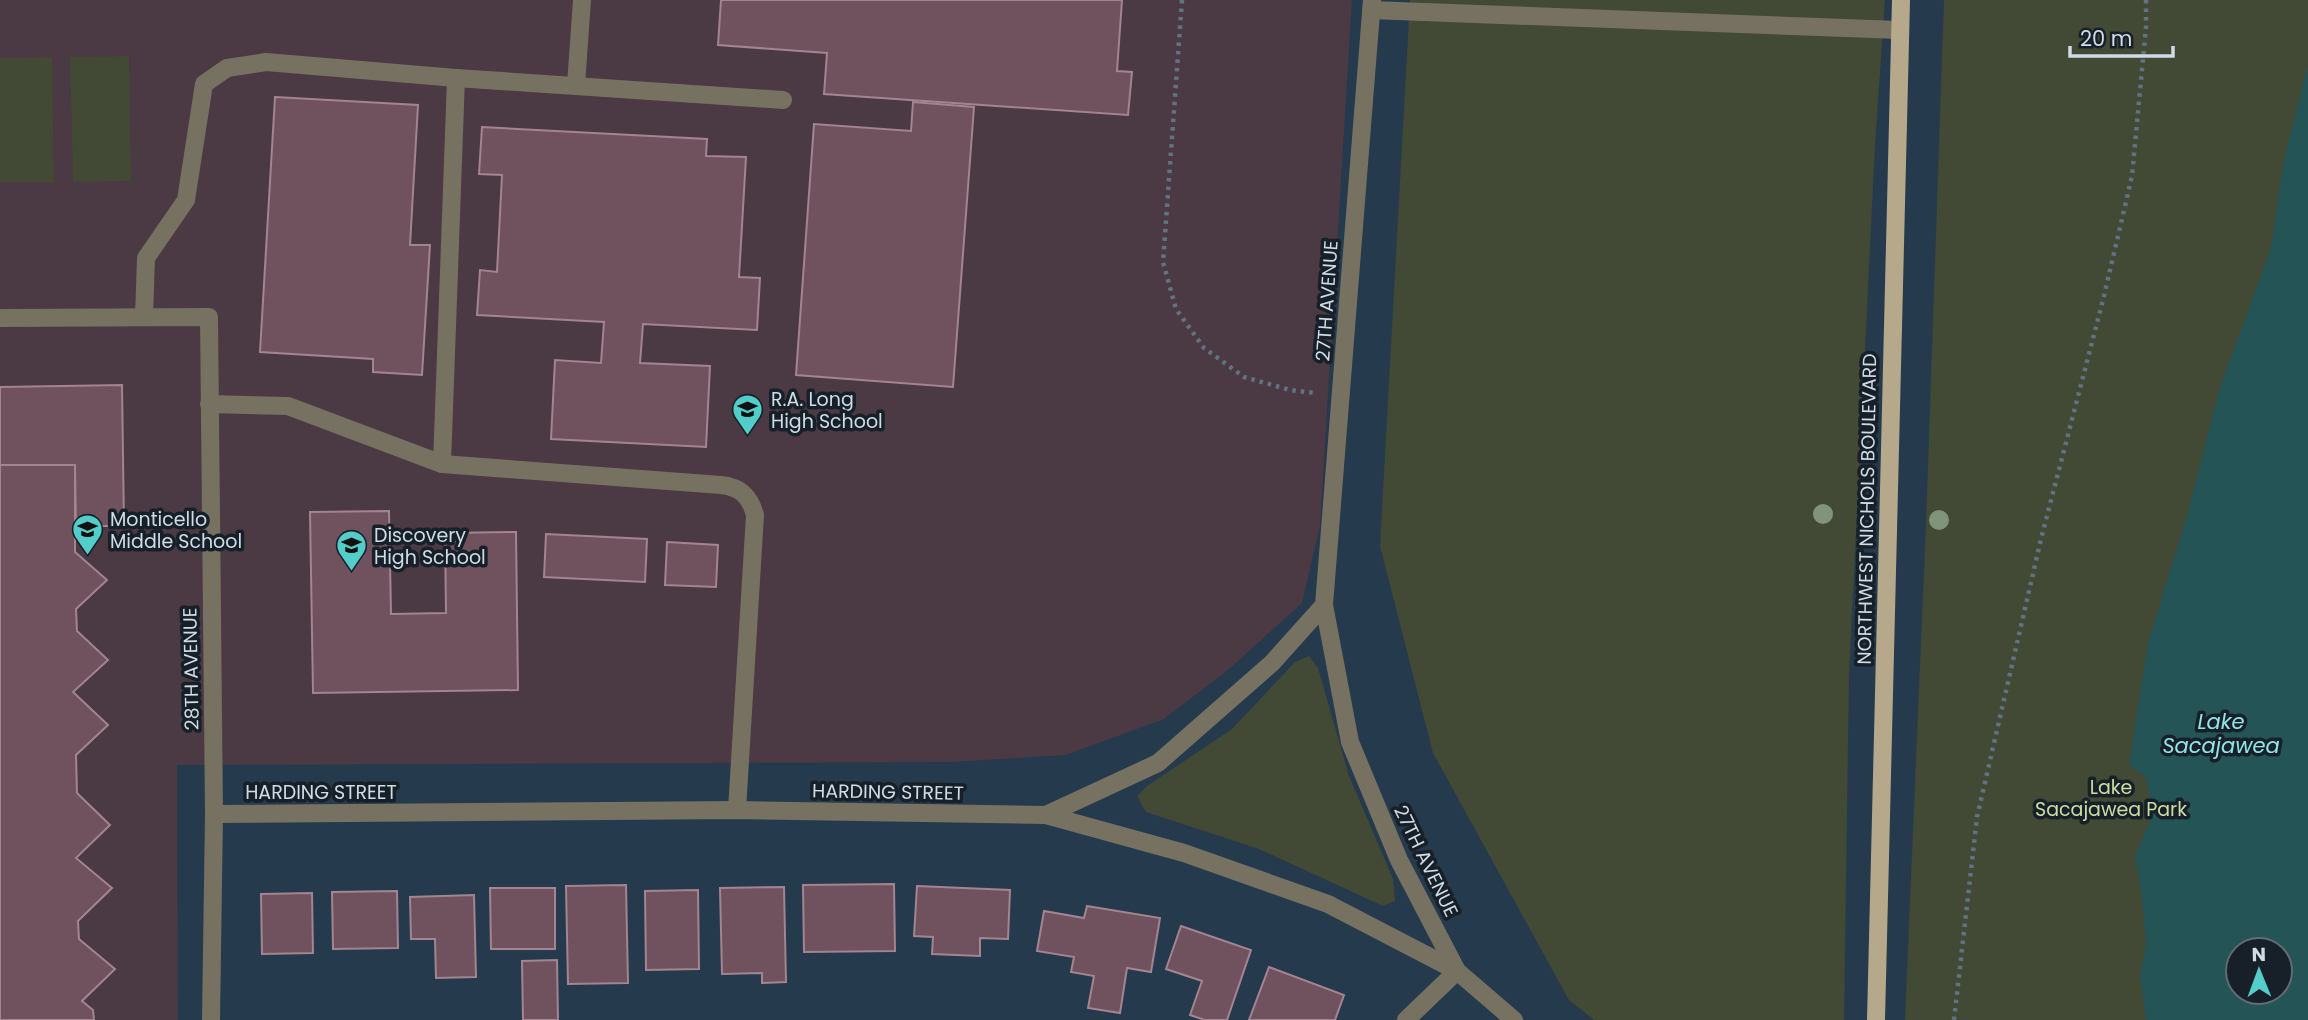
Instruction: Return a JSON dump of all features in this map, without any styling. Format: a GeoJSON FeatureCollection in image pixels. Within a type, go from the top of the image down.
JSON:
{"type":"FeatureCollection","features":[{"type":"Feature","properties":{"kind":"main road","name":"NORTHWEST NICHOLS BOULEVARD"},"geometry":{"type":"LineString","coordinates":[[1876,1020],[1901,0]]}},
{"type":"Feature","properties":{"kind":"street"},"geometry":{"type":"LineString","coordinates":[[576,85],[582,0]]}},
{"type":"Feature","properties":{"kind":"street"},"geometry":{"type":"LineString","coordinates":[[1371,5],[1899,30]]}},
{"type":"Feature","properties":{"kind":"street","name":"27TH AVENUE"},"geometry":{"type":"LineString","coordinates":[[1371,5],[1324,605],[1350,742],[1399,860],[1457,971]]}},
{"type":"Feature","properties":{"kind":"street"},"geometry":{"type":"LineString","coordinates":[[0,318],[144,317],[146,258],[186,200],[204,84],[227,68],[266,62],[783,100]]}},
{"type":"Feature","properties":{"kind":"street"},"geometry":{"type":"LineString","coordinates":[[442,464],[456,78]]}},
{"type":"Feature","properties":{"kind":"street","name":"28TH AVENUE"},"geometry":{"type":"LineString","coordinates":[[144,317],[209,317],[214,814],[211,1020]]}},
{"type":"Feature","properties":{"kind":"street"},"geometry":{"type":"LineString","coordinates":[[209,404],[288,406],[442,464],[721,485],[740,490],[747,497],[755,514],[737,810]]}},
{"type":"Feature","properties":{"kind":"street"},"geometry":{"type":"LineString","coordinates":[[1046,815],[1158,763],[1272,663],[1324,605]]}},
{"type":"Feature","properties":{"kind":"street","name":"HARDING STREET"},"geometry":{"type":"LineString","coordinates":[[214,814],[737,810],[1046,815],[1184,853],[1328,904],[1457,971],[1514,1020]]}},
{"type":"Feature","properties":{"kind":"street"},"geometry":{"type":"LineString","coordinates":[[1406,1020],[1457,971]]}},
{"type":"Feature","properties":{"kind":"path"},"geometry":{"type":"LineString","coordinates":[[1182,0],[1163,262],[1176,309],[1204,348],[1244,377],[1290,390],[1341,395]]}},
{"type":"Feature","properties":{"kind":"path"},"geometry":{"type":"LineString","coordinates":[[1954,1020],[1977,817],[2041,539],[2132,176],[2146,27],[2146,0]]}},
{"type":"Feature","properties":{"kind":"shaded area","name":"R.A. Long High School"},"geometry":{"type":"Polygon","coordinates":[[[0,0],[1352,0],[1320,526],[1302,603],[1228,670],[1164,719],[1066,755],[952,762],[177,765],[178,1020],[0,1020],[0,0]]]}},
{"type":"Feature","properties":{"kind":"green space"},"geometry":{"type":"Polygon","coordinates":[[[1410,0],[1885,0],[1875,145],[1849,675],[1844,1020],[1594,1020],[1569,1000],[1433,753],[1380,546],[1410,0]]]}},
{"type":"Feature","properties":{"kind":"green space","name":"Lake Sacajawea Park"},"geometry":{"type":"Polygon","coordinates":[[[1944,0],[2308,0],[2308,1020],[1905,1020],[1944,0]]]}},
{"type":"Feature","properties":{"kind":"green space"},"geometry":{"type":"Polygon","coordinates":[[[129,56],[131,181],[73,182],[70,57],[129,56]]]}},
{"type":"Feature","properties":{"kind":"green space"},"geometry":{"type":"Polygon","coordinates":[[[52,57],[54,182],[0,182],[0,58],[52,57]]]}},
{"type":"Feature","properties":{"kind":"green space"},"geometry":{"type":"Polygon","coordinates":[[[1309,656],[1318,668],[1349,776],[1393,879],[1395,901],[1383,906],[1259,849],[1146,812],[1137,796],[1147,786],[1232,729],[1295,662],[1309,656]]]}},
{"type":"Feature","properties":{"kind":"water","name":"Lake Sacajawea"},"geometry":{"type":"Polygon","coordinates":[[[2308,64],[2308,1020],[2146,1020],[2140,976],[2146,943],[2135,856],[2153,814],[2146,778],[2129,764],[2148,642],[2187,516],[2219,390],[2271,248],[2284,159],[2308,64]]]}},
{"type":"Feature","properties":{"kind":"building"},"geometry":{"type":"Polygon","coordinates":[[[721,0],[1122,0],[1117,71],[1132,72],[1128,115],[824,94],[827,53],[718,45],[721,0]]]}},
{"type":"Feature","properties":{"kind":"building"},"geometry":{"type":"Polygon","coordinates":[[[275,97],[418,105],[410,245],[430,245],[422,375],[373,372],[373,359],[260,352],[275,97]]]}},
{"type":"Feature","properties":{"kind":"building"},"geometry":{"type":"Polygon","coordinates":[[[913,102],[974,107],[953,387],[796,375],[814,124],[911,131],[913,102]]]}},
{"type":"Feature","properties":{"kind":"building"},"geometry":{"type":"Polygon","coordinates":[[[482,127],[707,139],[706,156],[746,157],[739,277],[760,278],[757,330],[643,324],[640,363],[710,366],[706,447],[551,439],[555,360],[601,363],[604,322],[477,315],[480,270],[497,272],[502,175],[479,174],[482,127]]]}},
{"type":"Feature","properties":{"kind":"building"},"geometry":{"type":"Polygon","coordinates":[[[122,385],[124,526],[76,526],[75,465],[0,465],[0,387],[122,385]]]}},
{"type":"Feature","properties":{"kind":"building"},"geometry":{"type":"Polygon","coordinates":[[[0,465],[75,465],[75,552],[107,580],[76,609],[77,631],[108,660],[73,692],[108,725],[76,755],[77,793],[110,825],[76,858],[112,888],[78,921],[79,939],[115,969],[82,1001],[93,1010],[94,1020],[0,1020],[0,465]]]}},
{"type":"Feature","properties":{"kind":"building","name":"Discovery High School"},"geometry":{"type":"Polygon","coordinates":[[[389,511],[391,614],[446,613],[445,533],[516,532],[518,690],[313,693],[310,512],[389,511]]]}},
{"type":"Feature","properties":{"kind":"building"},"geometry":{"type":"Polygon","coordinates":[[[546,534],[647,539],[645,582],[544,577],[546,534]]]}},
{"type":"Feature","properties":{"kind":"building"},"geometry":{"type":"Polygon","coordinates":[[[667,542],[718,545],[716,587],[665,585],[667,542]]]}},
{"type":"Feature","properties":{"kind":"building"},"geometry":{"type":"Polygon","coordinates":[[[894,884],[895,951],[804,952],[803,885],[894,884]]]}},
{"type":"Feature","properties":{"kind":"building"},"geometry":{"type":"Polygon","coordinates":[[[626,885],[628,983],[568,984],[566,886],[626,885]]]}},
{"type":"Feature","properties":{"kind":"building"},"geometry":{"type":"Polygon","coordinates":[[[917,886],[1010,890],[1008,939],[980,938],[980,956],[932,954],[933,937],[914,936],[917,886]]]}},
{"type":"Feature","properties":{"kind":"building"},"geometry":{"type":"Polygon","coordinates":[[[784,887],[786,982],[762,983],[762,973],[722,974],[720,888],[784,887]]]}},
{"type":"Feature","properties":{"kind":"building"},"geometry":{"type":"Polygon","coordinates":[[[490,888],[555,888],[555,949],[491,949],[490,888]]]}},
{"type":"Feature","properties":{"kind":"building"},"geometry":{"type":"Polygon","coordinates":[[[698,890],[699,969],[646,970],[645,891],[698,890]]]}},
{"type":"Feature","properties":{"kind":"building"},"geometry":{"type":"Polygon","coordinates":[[[397,891],[398,948],[333,949],[332,892],[397,891]]]}},
{"type":"Feature","properties":{"kind":"building"},"geometry":{"type":"Polygon","coordinates":[[[312,893],[313,953],[262,954],[261,894],[312,893]]]}},
{"type":"Feature","properties":{"kind":"building"},"geometry":{"type":"Polygon","coordinates":[[[474,895],[476,977],[436,978],[435,939],[411,939],[410,897],[474,895]]]}},
{"type":"Feature","properties":{"kind":"building"},"geometry":{"type":"Polygon","coordinates":[[[1087,906],[1160,918],[1151,972],[1127,968],[1120,1013],[1088,1008],[1094,976],[1071,972],[1074,957],[1037,951],[1044,911],[1084,918],[1087,906]]]}},
{"type":"Feature","properties":{"kind":"building"},"geometry":{"type":"Polygon","coordinates":[[[1181,926],[1251,950],[1227,1020],[1205,1020],[1190,1015],[1202,981],[1166,969],[1181,926]]]}},
{"type":"Feature","properties":{"kind":"building"},"geometry":{"type":"Polygon","coordinates":[[[557,960],[558,1020],[523,1020],[522,961],[557,960]]]}},
{"type":"Feature","properties":{"kind":"building"},"geometry":{"type":"Polygon","coordinates":[[[1269,967],[1344,995],[1335,1020],[1249,1020],[1269,967]]]}},
{"type":"Feature","properties":{"kind":"place","name":"R.A. Long High School"},"geometry":{"type":"Point","coordinates":[748,437]}},
{"type":"Feature","properties":{"kind":"place","name":"Monticello Middle School"},"geometry":{"type":"Point","coordinates":[87,557]}},
{"type":"Feature","properties":{"kind":"place","name":"Discovery High School"},"geometry":{"type":"Point","coordinates":[351,573]}}]}
